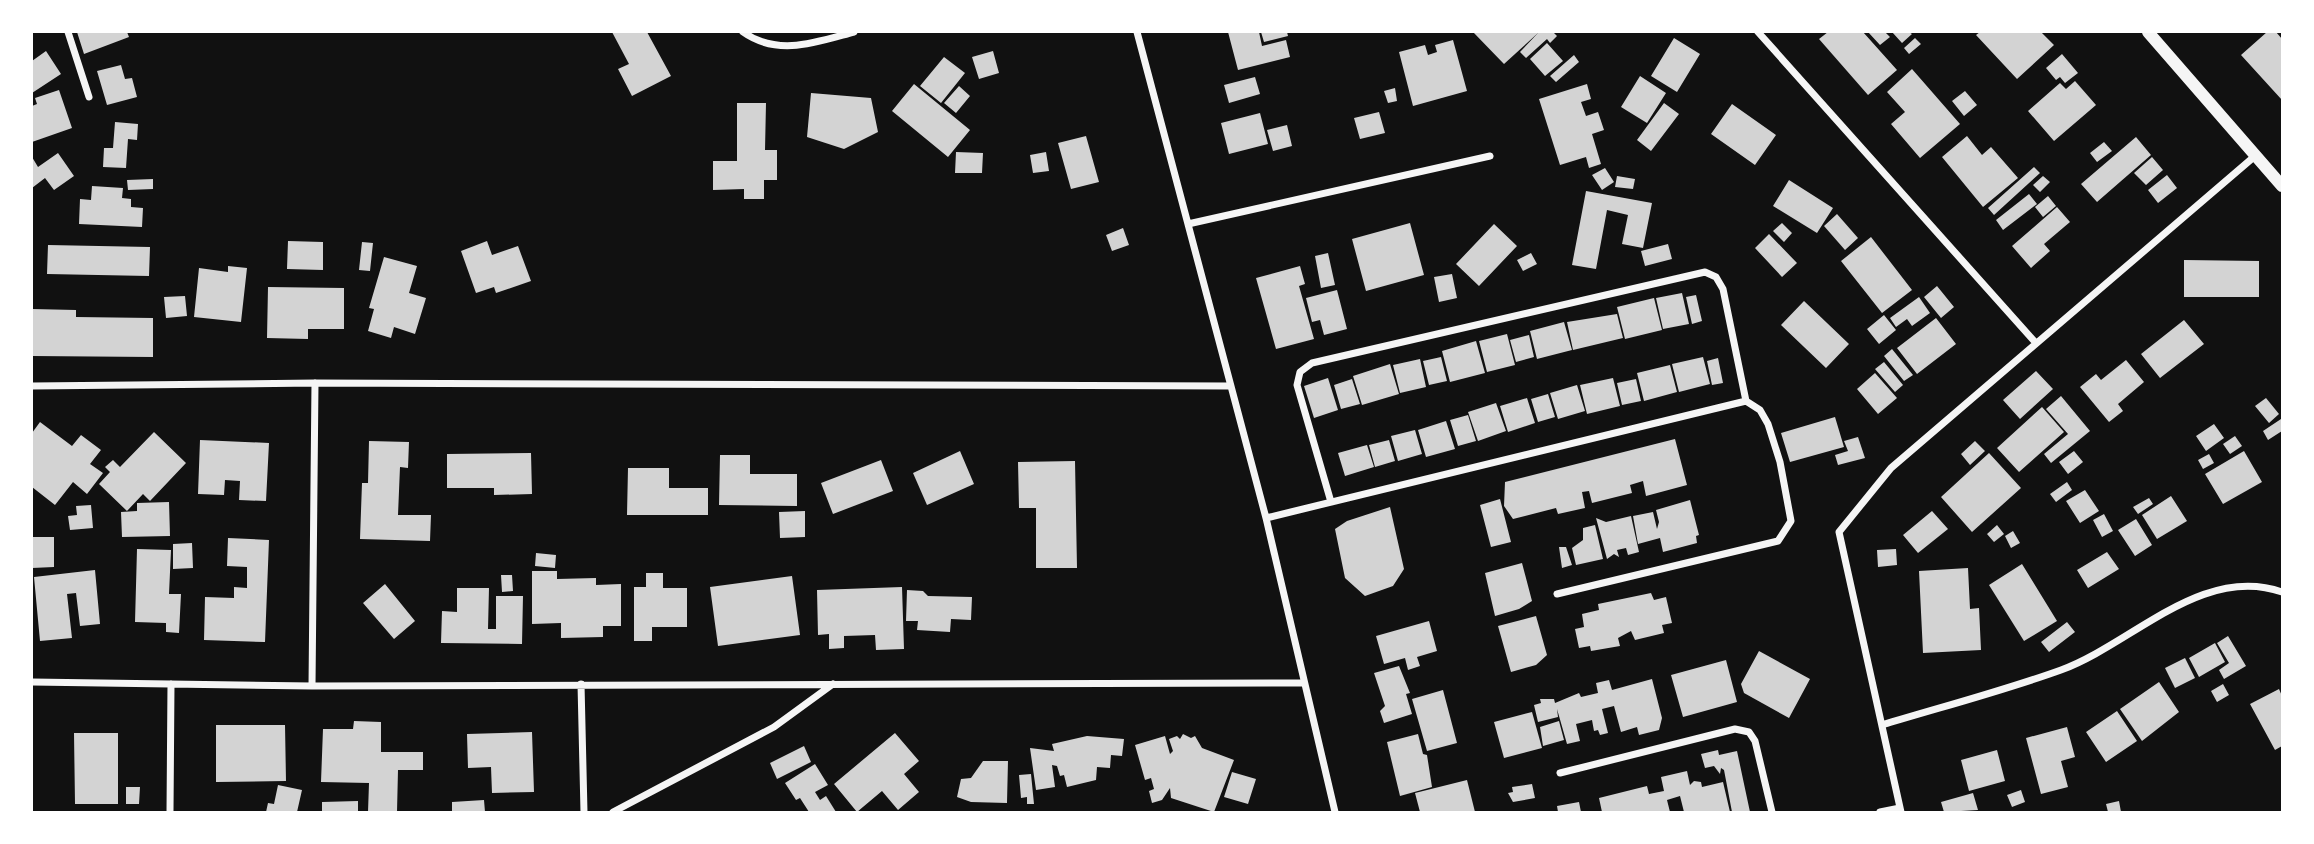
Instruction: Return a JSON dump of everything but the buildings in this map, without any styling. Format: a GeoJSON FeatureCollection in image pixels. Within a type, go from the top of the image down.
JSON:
{"type":"FeatureCollection","features":[{"type":"Feature","properties":{"kind":"street"},"geometry":{"type":"LineString","coordinates":[[68,32],[89,97]]}},
{"type":"Feature","properties":{"kind":"street"},"geometry":{"type":"LineString","coordinates":[[743,32],[783,47],[811,44],[854,32]]}},
{"type":"Feature","properties":{"kind":"street"},"geometry":{"type":"LineString","coordinates":[[1138,32],[1229,387],[1266,518],[1335,813]]}},
{"type":"Feature","properties":{"kind":"street"},"geometry":{"type":"LineString","coordinates":[[1758,32],[2035,342]]}},
{"type":"Feature","properties":{"kind":"street"},"geometry":{"type":"LineString","coordinates":[[2148,32],[2283,186]]}},
{"type":"Feature","properties":{"kind":"street"},"geometry":{"type":"LineString","coordinates":[[1188,224],[1490,156]]}},
{"type":"Feature","properties":{"kind":"street"},"geometry":{"type":"LineString","coordinates":[[1880,813],[1901,810],[1839,532],[1891,468],[2255,156]]}},
{"type":"Feature","properties":{"kind":"street"},"geometry":{"type":"LineString","coordinates":[[1331,502],[1297,385],[1300,372],[1312,363],[1705,272],[1716,277],[1723,289],[1746,401],[1760,410],[1780,462],[1791,521],[1778,541],[1557,594]]}},
{"type":"Feature","properties":{"kind":"street"},"geometry":{"type":"LineString","coordinates":[[32,386],[315,383],[1229,387]]}},
{"type":"Feature","properties":{"kind":"street"},"geometry":{"type":"LineString","coordinates":[[312,686],[315,383]]}},
{"type":"Feature","properties":{"kind":"street"},"geometry":{"type":"LineString","coordinates":[[1266,518],[1746,401]]}},
{"type":"Feature","properties":{"kind":"street"},"geometry":{"type":"LineString","coordinates":[[1882,725],[2065,669],[2201,596],[2242,585],[2283,593]]}},
{"type":"Feature","properties":{"kind":"street"},"geometry":{"type":"LineString","coordinates":[[32,682],[312,686],[1303,683]]}},
{"type":"Feature","properties":{"kind":"street"},"geometry":{"type":"LineString","coordinates":[[170,813],[172,684]]}},
{"type":"Feature","properties":{"kind":"street"},"geometry":{"type":"LineString","coordinates":[[581,684],[583,813]]}},
{"type":"Feature","properties":{"kind":"street"},"geometry":{"type":"LineString","coordinates":[[614,813],[774,727],[834,684]]}},
{"type":"Feature","properties":{"kind":"street"},"geometry":{"type":"LineString","coordinates":[[1560,773],[1735,729],[1749,732],[1755,741],[1772,813]]}}]}
